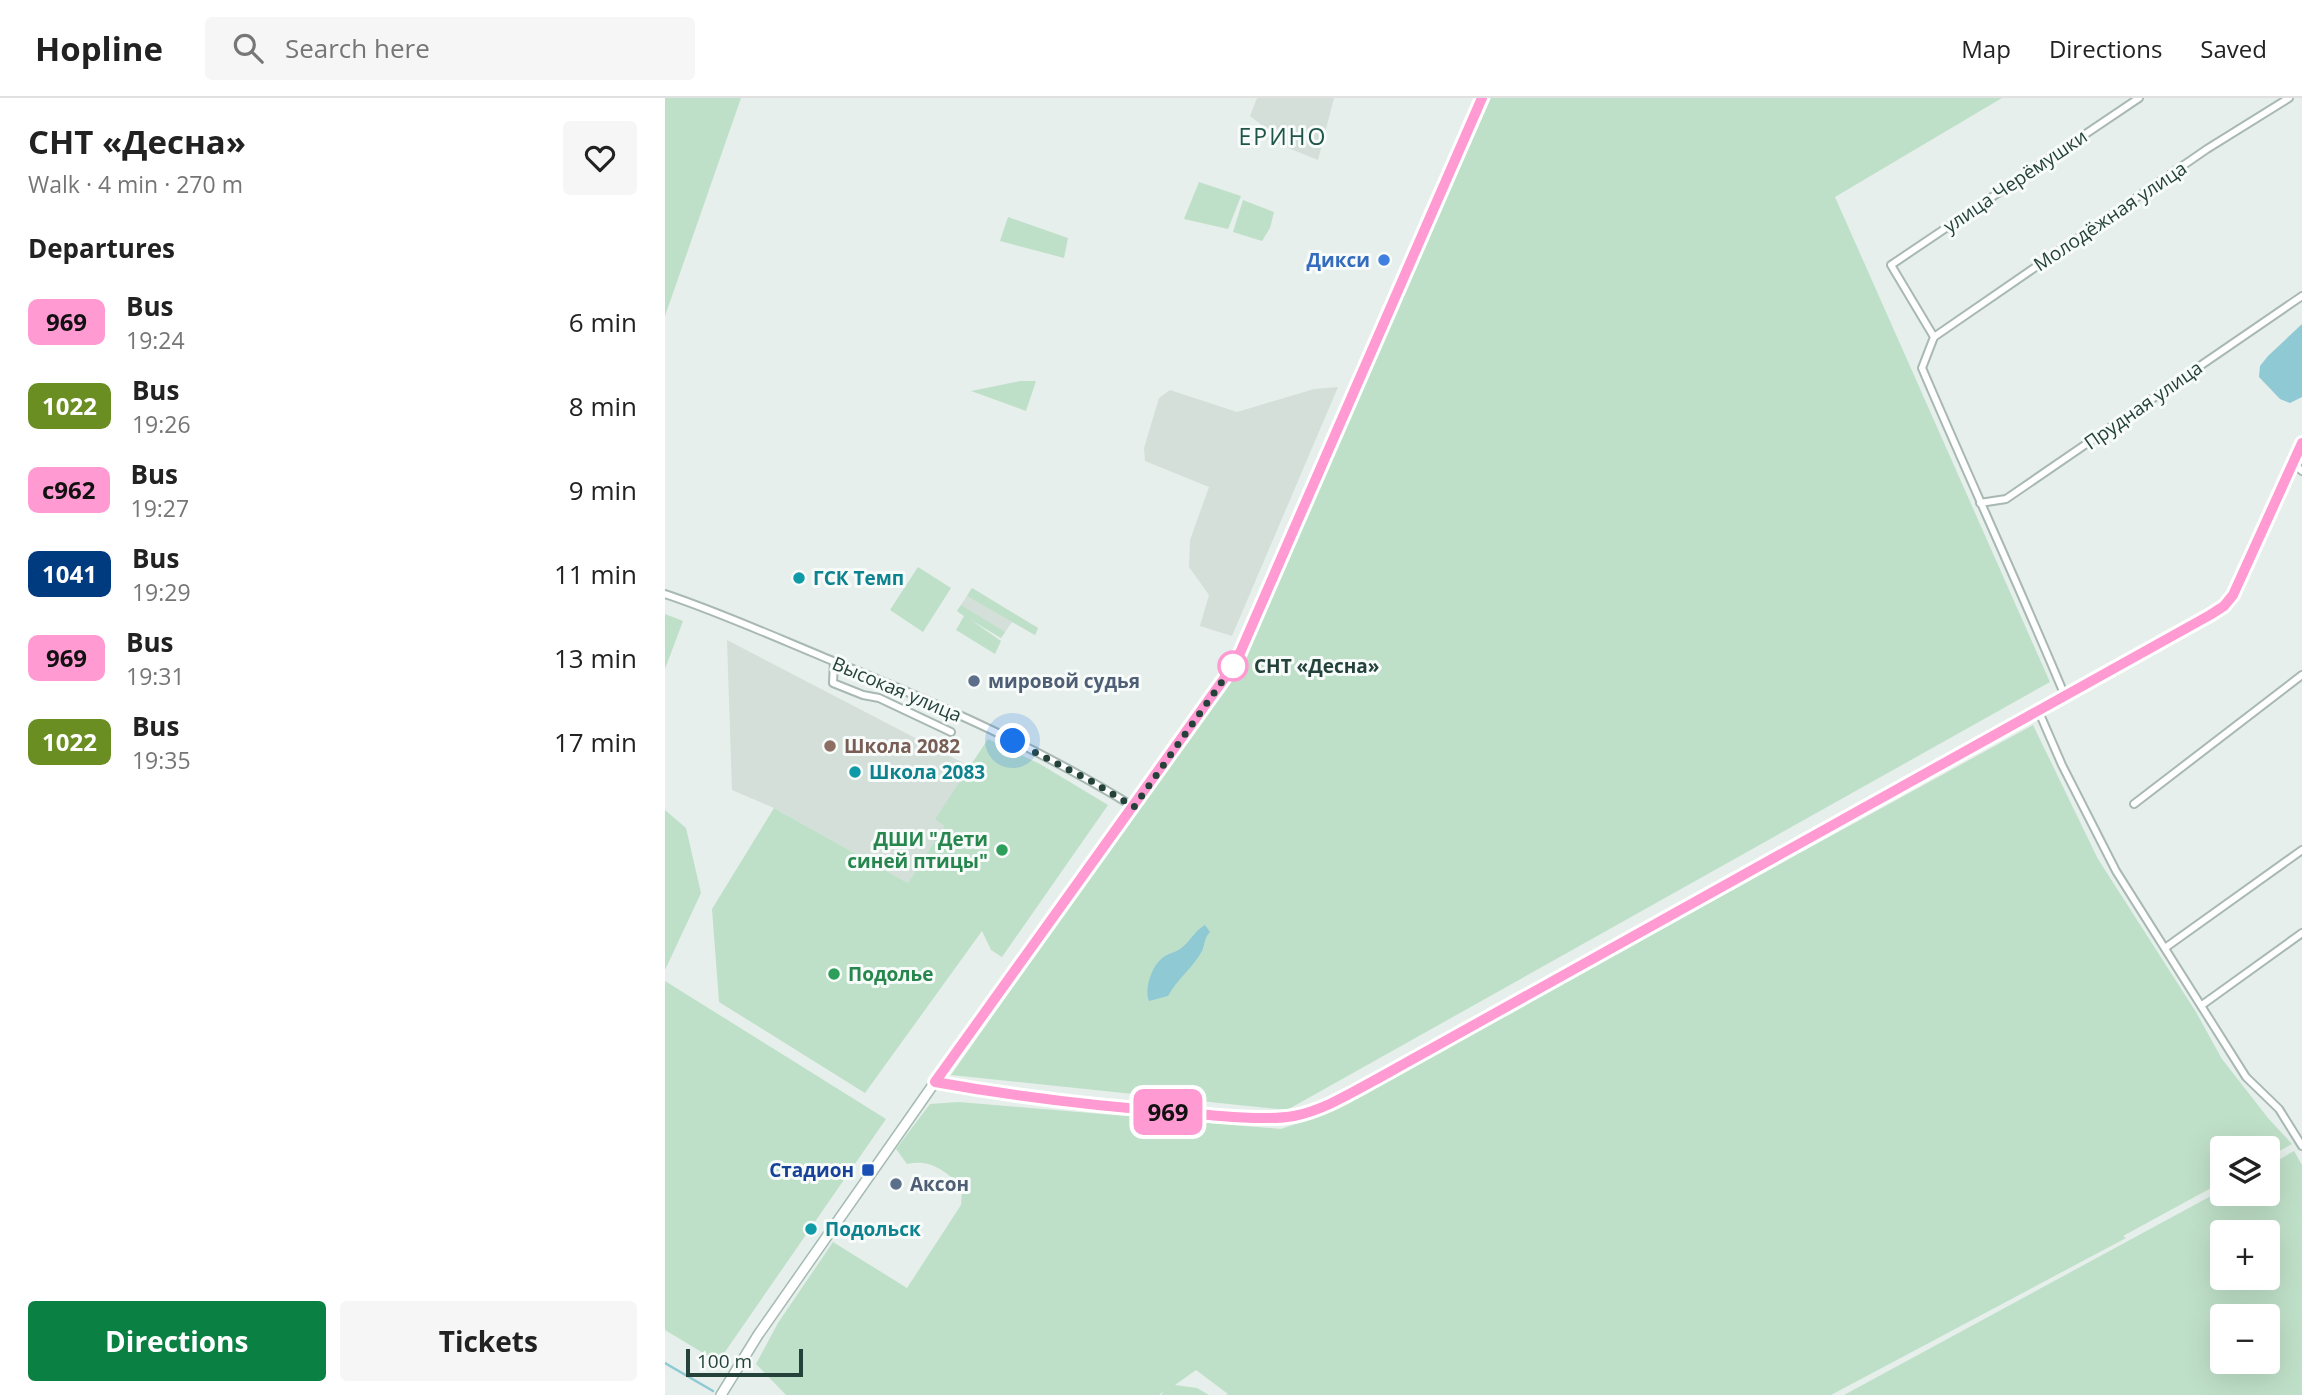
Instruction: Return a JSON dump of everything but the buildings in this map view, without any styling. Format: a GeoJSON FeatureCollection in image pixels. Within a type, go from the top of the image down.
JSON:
{"type":"FeatureCollection","features":[{"type":"Feature","properties":{"kind":"street"},"geometry":{"type":"LineString","coordinates":[[721,1395],[758,1335],[935,1082],[1206,706],[1245,646],[1482,98]]}},
{"type":"Feature","properties":{"kind":"street","name":"улица Черёмушки"},"geometry":{"type":"LineString","coordinates":[[1934,337],[1891,265],[2139,98]]}},
{"type":"Feature","properties":{"kind":"street","name":"Молодёжная улица"},"geometry":{"type":"LineString","coordinates":[[1934,337],[2207,149],[2289,98]]}},
{"type":"Feature","properties":{"kind":"street","name":"Прудная улица"},"geometry":{"type":"LineString","coordinates":[[1980,503],[2006,499],[2302,296]]}},
{"type":"Feature","properties":{"kind":"street"},"geometry":{"type":"LineString","coordinates":[[1934,337],[1922,368],[2066,697]]}},
{"type":"Feature","properties":{"kind":"street"},"geometry":{"type":"LineString","coordinates":[[935,1082],[992,1092],[1202,1115],[1292,1116],[1315,1110],[1367,1084],[2039,712],[2224,606],[2240,581],[2302,443]]}},
{"type":"Feature","properties":{"kind":"street"},"geometry":{"type":"LineString","coordinates":[[2293,463],[2302,471]]}},
{"type":"Feature","properties":{"kind":"street","name":"Высокая улица"},"geometry":{"type":"LineString","coordinates":[[665,594],[907,691],[1091,781],[1134,807]]}},
{"type":"Feature","properties":{"kind":"street"},"geometry":{"type":"LineString","coordinates":[[834,661],[833,683],[863,695],[879,698],[951,732]]}},
{"type":"Feature","properties":{"kind":"street"},"geometry":{"type":"LineString","coordinates":[[2134,804],[2302,675]]}},
{"type":"Feature","properties":{"kind":"street"},"geometry":{"type":"LineString","coordinates":[[2039,712],[2062,765],[2116,871],[2246,1077],[2280,1109],[2302,1146]]}},
{"type":"Feature","properties":{"kind":"street"},"geometry":{"type":"LineString","coordinates":[[2165,948],[2302,850]]}},
{"type":"Feature","properties":{"kind":"street"},"geometry":{"type":"LineString","coordinates":[[2202,1005],[2302,933]]}},
{"type":"Feature","properties":{"kind":"shaded area"},"geometry":{"type":"Polygon","coordinates":[[[1257,98],[1334,98],[1318,160],[1259,136],[1263,126],[1250,116],[1257,98]]]}},
{"type":"Feature","properties":{"kind":"shaded area"},"geometry":{"type":"Polygon","coordinates":[[[1338,387],[1232,636],[1200,626],[1209,595],[1189,567],[1190,540],[1209,487],[1145,461],[1144,448],[1159,398],[1170,390],[1237,412],[1314,389],[1338,387]]]}},
{"type":"Feature","properties":{"kind":"shaded area"},"geometry":{"type":"Polygon","coordinates":[[[972,588],[1038,628],[1035,635],[1012,622],[1001,638],[957,611],[972,588]]]}},
{"type":"Feature","properties":{"kind":"shaded area","name":"Школа 2082"},"geometry":{"type":"Polygon","coordinates":[[[727,640],[971,767],[936,819],[944,826],[908,883],[774,808],[732,790],[727,640]]]}},
{"type":"Feature","properties":{"kind":"green space"},"geometry":{"type":"Polygon","coordinates":[[[665,98],[741,98],[665,316],[665,98]]]}},
{"type":"Feature","properties":{"kind":"green space","name":"СНТ «Десна»"},"geometry":{"type":"Polygon","coordinates":[[[1491,98],[2002,98],[1835,197],[2050,682],[1287,1110],[951,1075],[1239,666],[1491,98]]]}},
{"type":"Feature","properties":{"kind":"green space"},"geometry":{"type":"Polygon","coordinates":[[[1199,182],[1241,196],[1228,229],[1184,219],[1199,182]]]}},
{"type":"Feature","properties":{"kind":"green space"},"geometry":{"type":"Polygon","coordinates":[[[1243,200],[1274,212],[1270,228],[1262,241],[1233,232],[1243,200]]]}},
{"type":"Feature","properties":{"kind":"green space"},"geometry":{"type":"Polygon","coordinates":[[[1008,217],[1068,238],[1064,258],[1000,241],[1008,217]]]}},
{"type":"Feature","properties":{"kind":"green space"},"geometry":{"type":"Polygon","coordinates":[[[1020,381],[1036,381],[1026,411],[971,391],[1020,381]]]}},
{"type":"Feature","properties":{"kind":"green space"},"geometry":{"type":"Polygon","coordinates":[[[918,567],[951,588],[923,632],[890,610],[918,567]]]}},
{"type":"Feature","properties":{"kind":"green space"},"geometry":{"type":"Polygon","coordinates":[[[972,588],[1038,628],[1035,635],[967,596],[972,588]]]}},
{"type":"Feature","properties":{"kind":"green space"},"geometry":{"type":"Polygon","coordinates":[[[961,605],[1005,632],[1001,638],[971,620],[1001,641],[995,654],[956,630],[964,616],[957,611],[961,605]]]}},
{"type":"Feature","properties":{"kind":"green space"},"geometry":{"type":"Polygon","coordinates":[[[665,614],[683,621],[665,669],[665,614]]]}},
{"type":"Feature","properties":{"kind":"green space"},"geometry":{"type":"Polygon","coordinates":[[[2033,725],[2098,859],[2196,1012],[2222,1059],[2292,1144],[2280,1150],[2280,1136],[2210,1136],[2210,1189],[2123,1236],[2126,1238],[1831,1395],[1225,1395],[1228,1394],[1196,1370],[1175,1385],[1197,1388],[1209,1395],[1161,1395],[1164,1391],[1159,1395],[786,1395],[756,1364],[778,1323],[833,1242],[907,1288],[961,1205],[962,1186],[943,1171],[930,1165],[907,1164],[896,1149],[930,1104],[959,1102],[1281,1129],[1365,1092],[2033,725]]]}},
{"type":"Feature","properties":{"kind":"green space","name":"Подолье"},"geometry":{"type":"Polygon","coordinates":[[[988,739],[1040,764],[1108,805],[1002,957],[991,950],[982,931],[865,1093],[719,1002],[712,909],[774,808],[908,883],[944,826],[935,819],[988,739]]]}},
{"type":"Feature","properties":{"kind":"green space"},"geometry":{"type":"Polygon","coordinates":[[[665,810],[686,828],[701,893],[665,970],[665,810]]]}},
{"type":"Feature","properties":{"kind":"green space"},"geometry":{"type":"Polygon","coordinates":[[[665,981],[886,1119],[718,1362],[665,1330],[665,981]]]}},
{"type":"Feature","properties":{"kind":"green space"},"geometry":{"type":"Polygon","coordinates":[[[2294,1151],[2302,1165],[2302,1395],[1844,1395],[2210,1197],[2210,1206],[2280,1206],[2280,1159],[2294,1151]]]}},
{"type":"Feature","properties":{"kind":"water"},"geometry":{"type":"Polygon","coordinates":[[[2302,324],[2302,397],[2290,403],[2280,399],[2259,377],[2260,366],[2302,324]]]}},
{"type":"Feature","properties":{"kind":"water"},"geometry":{"type":"Polygon","coordinates":[[[1205,925],[1210,932],[1194,963],[1168,996],[1149,1001],[1148,983],[1156,965],[1165,956],[1183,946],[1205,925]]]}},
{"type":"Feature","properties":{"kind":"waterway"},"geometry":{"type":"LineString","coordinates":[[665,1363],[713,1391]]}},
{"type":"Feature","properties":{"kind":"bus line","name":"969"},"geometry":{"type":"LineString","coordinates":[[1482,98],[1245,646],[1167,761],[935,1082],[992,1092],[1141,1110],[1227,1116],[1292,1116],[1315,1110],[1377,1079],[2066,697],[2224,606],[2240,581],[2302,443]]}},
{"type":"Feature","properties":{"kind":"place","name":"Дикси"},"geometry":{"type":"Point","coordinates":[1384,260]}},
{"type":"Feature","properties":{"kind":"place","name":"ГСК Темп"},"geometry":{"type":"Point","coordinates":[799,578]}},
{"type":"Feature","properties":{"kind":"place","name":"СНТ «Десна»"},"geometry":{"type":"Point","coordinates":[1233,666]}},
{"type":"Feature","properties":{"kind":"place","name":"мировой судья"},"geometry":{"type":"Point","coordinates":[974,681]}},
{"type":"Feature","properties":{"kind":"place","name":"Школа 2082"},"geometry":{"type":"Point","coordinates":[830,746]}},
{"type":"Feature","properties":{"kind":"place","name":"Школа 2083"},"geometry":{"type":"Point","coordinates":[855,772]}},
{"type":"Feature","properties":{"kind":"place","name":"ДШИ \"Дети синей птицы\""},"geometry":{"type":"Point","coordinates":[1002,850]}},
{"type":"Feature","properties":{"kind":"place","name":"Подолье"},"geometry":{"type":"Point","coordinates":[834,974]}},
{"type":"Feature","properties":{"kind":"place","name":"Стадион"},"geometry":{"type":"Point","coordinates":[868,1170]}},
{"type":"Feature","properties":{"kind":"place","name":"Аксон"},"geometry":{"type":"Point","coordinates":[896,1184]}},
{"type":"Feature","properties":{"kind":"place","name":"Подольск"},"geometry":{"type":"Point","coordinates":[811,1229]}},
{"type":"Feature","properties":{"kind":"district","name":"ЕРИНО"},"geometry":{"type":"Point","coordinates":[1283,136]}},
{"type":"Feature","properties":{"kind":"route"},"geometry":{"type":"LineString","coordinates":[[1013,741],[1091,781],[1134,807],[1233,666]]}}]}
